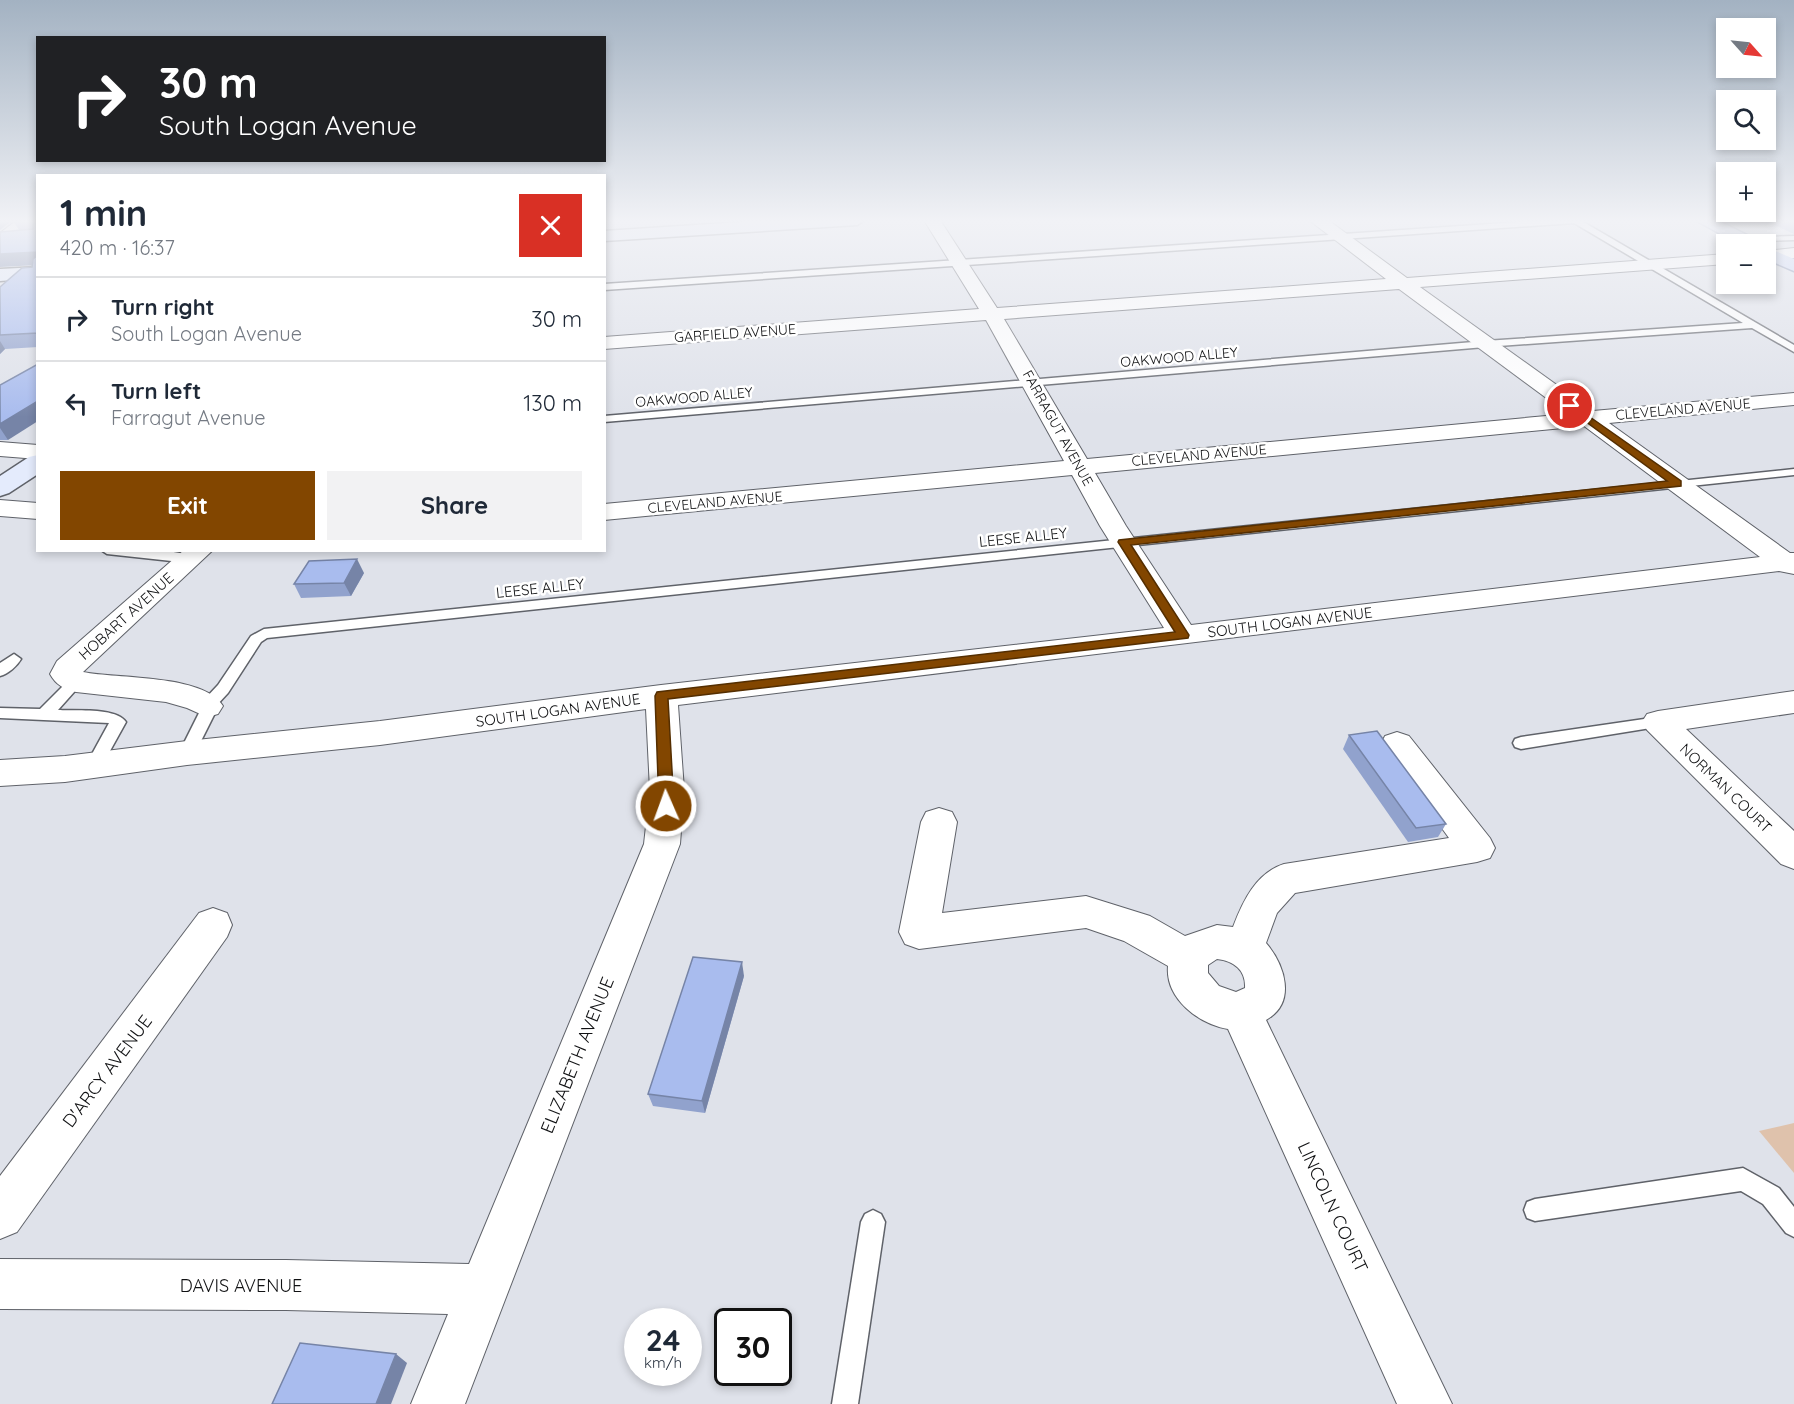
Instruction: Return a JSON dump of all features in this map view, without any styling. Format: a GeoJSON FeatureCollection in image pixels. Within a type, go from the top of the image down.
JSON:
{"type":"FeatureCollection","features":[{"type":"Feature","properties":{"kind":"main road"},"geometry":{"type":"LineString","coordinates":[[0,488],[36,463]]}},
{"type":"Feature","properties":{"kind":"street","name":"FARRAGUT AVENUE"},"geometry":{"type":"LineString","coordinates":[[973,286],[1033,383],[1078,467],[1123,542],[1183,635]]}},
{"type":"Feature","properties":{"kind":"street","name":"GARFIELD AVENUE"},"geometry":{"type":"LineString","coordinates":[[606,343],[1368,286]]}},
{"type":"Feature","properties":{"kind":"street"},"geometry":{"type":"LineString","coordinates":[[1405,286],[1677,484],[1791,564]]}},
{"type":"Feature","properties":{"kind":"street","name":"CLEVELAND AVENUE"},"geometry":{"type":"LineString","coordinates":[[606,512],[1794,399]]}},
{"type":"Feature","properties":{"kind":"street"},"geometry":{"type":"LineString","coordinates":[[0,449],[36,452]]}},
{"type":"Feature","properties":{"kind":"street"},"geometry":{"type":"LineString","coordinates":[[0,508],[36,511]]}},
{"type":"Feature","properties":{"kind":"street","name":"HOBART AVENUE"},"geometry":{"type":"LineString","coordinates":[[76,682],[65,674],[68,668],[195,555]]}},
{"type":"Feature","properties":{"kind":"street","name":"SOUTH LOGAN AVENUE"},"geometry":{"type":"LineString","coordinates":[[0,773],[94,765],[380,733],[661,696],[1791,564]]}},
{"type":"Feature","properties":{"kind":"street"},"geometry":{"type":"LineString","coordinates":[[76,682],[178,693],[202,700],[207,706]]}},
{"type":"Feature","properties":{"kind":"street","name":"ELIZABETH AVENUE"},"geometry":{"type":"LineString","coordinates":[[438,1404],[662,844],[666,827],[666,806],[661,696]]}},
{"type":"Feature","properties":{"kind":"street"},"geometry":{"type":"LineString","coordinates":[[1658,722],[1794,702]]}},
{"type":"Feature","properties":{"kind":"street","name":"NORMAN COURT"},"geometry":{"type":"LineString","coordinates":[[1658,722],[1794,854]]}},
{"type":"Feature","properties":{"kind":"street"},"geometry":{"type":"LineString","coordinates":[[1244,949],[1261,904],[1284,879],[1477,848],[1397,744]]}},
{"type":"Feature","properties":{"kind":"street"},"geometry":{"type":"LineString","coordinates":[[939,822],[920,932],[1086,912],[1136,928],[1189,958]]}},
{"type":"Feature","properties":{"kind":"street","name":"D'ARCY AVENUE"},"geometry":{"type":"LineString","coordinates":[[0,1215],[213,925]]}},
{"type":"Feature","properties":{"kind":"street"},"geometry":{"type":"LineString","coordinates":[[1204,944],[1231,944],[1244,949],[1263,969],[1266,985],[1264,997],[1256,1005],[1240,1010],[1217,1008],[1197,993],[1189,981],[1187,969],[1189,958],[1195,949],[1204,944]]}},
{"type":"Feature","properties":{"kind":"street","name":"LINCOLN COURT"},"geometry":{"type":"LineString","coordinates":[[1240,1010],[1425,1404]]}},
{"type":"Feature","properties":{"kind":"street","name":"DAVIS AVENUE"},"geometry":{"type":"LineString","coordinates":[[0,1284],[286,1285],[482,1290]]}},
{"type":"Feature","properties":{"kind":"lane"},"geometry":{"type":"LineString","coordinates":[[1688,286],[1794,349]]}},
{"type":"Feature","properties":{"kind":"lane","name":"OAKWOOD ALLEY"},"geometry":{"type":"LineString","coordinates":[[606,419],[1485,344],[1755,325]]}},
{"type":"Feature","properties":{"kind":"lane","name":"LEESE ALLEY"},"geometry":{"type":"LineString","coordinates":[[207,706],[223,689],[256,639],[264,634],[1794,472]]}},
{"type":"Feature","properties":{"kind":"lane"},"geometry":{"type":"LineString","coordinates":[[142,552],[195,555]]}},
{"type":"Feature","properties":{"kind":"lane"},"geometry":{"type":"LineString","coordinates":[[0,671],[7,658]]}},
{"type":"Feature","properties":{"kind":"lane"},"geometry":{"type":"LineString","coordinates":[[44,715],[76,682]]}},
{"type":"Feature","properties":{"kind":"lane"},"geometry":{"type":"LineString","coordinates":[[187,753],[207,713],[207,706]]}},
{"type":"Feature","properties":{"kind":"lane"},"geometry":{"type":"LineString","coordinates":[[0,713],[112,718],[118,722],[94,765]]}},
{"type":"Feature","properties":{"kind":"lane"},"geometry":{"type":"LineString","coordinates":[[1521,743],[1658,722]]}},
{"type":"Feature","properties":{"kind":"lane"},"geometry":{"type":"LineString","coordinates":[[1535,1210],[1743,1179],[1771,1196],[1794,1226]]}},
{"type":"Feature","properties":{"kind":"lane"},"geometry":{"type":"LineString","coordinates":[[845,1404],[873,1222]]}},
{"type":"Feature","properties":{"kind":"shaded area"},"geometry":{"type":"Polygon","coordinates":[[[1794,1123],[1794,1173],[1759,1131],[1794,1123]]]}},
{"type":"Feature","properties":{"kind":"building"},"geometry":{"type":"Polygon","coordinates":[[[36,286],[36,333],[0,335],[0,287],[36,286]]]}},
{"type":"Feature","properties":{"kind":"building"},"geometry":{"type":"Polygon","coordinates":[[[36,365],[36,402],[0,424],[0,385],[36,365]]]}},
{"type":"Feature","properties":{"kind":"building"},"geometry":{"type":"Polygon","coordinates":[[[357,559],[344,583],[294,584],[309,561],[357,559]]]}},
{"type":"Feature","properties":{"kind":"building"},"geometry":{"type":"Polygon","coordinates":[[[1377,731],[1446,824],[1416,828],[1349,735],[1377,731]]]}},
{"type":"Feature","properties":{"kind":"building"},"geometry":{"type":"Polygon","coordinates":[[[693,957],[742,962],[702,1101],[648,1094],[693,957]]]}},
{"type":"Feature","properties":{"kind":"building"},"geometry":{"type":"Polygon","coordinates":[[[300,1343],[396,1354],[376,1404],[272,1404],[300,1343]]]}},
{"type":"Feature","properties":{"kind":"route"},"geometry":{"type":"LineString","coordinates":[[666,806],[665,732],[661,696],[1183,635],[1123,542],[1677,484],[1570,406]]}}]}
